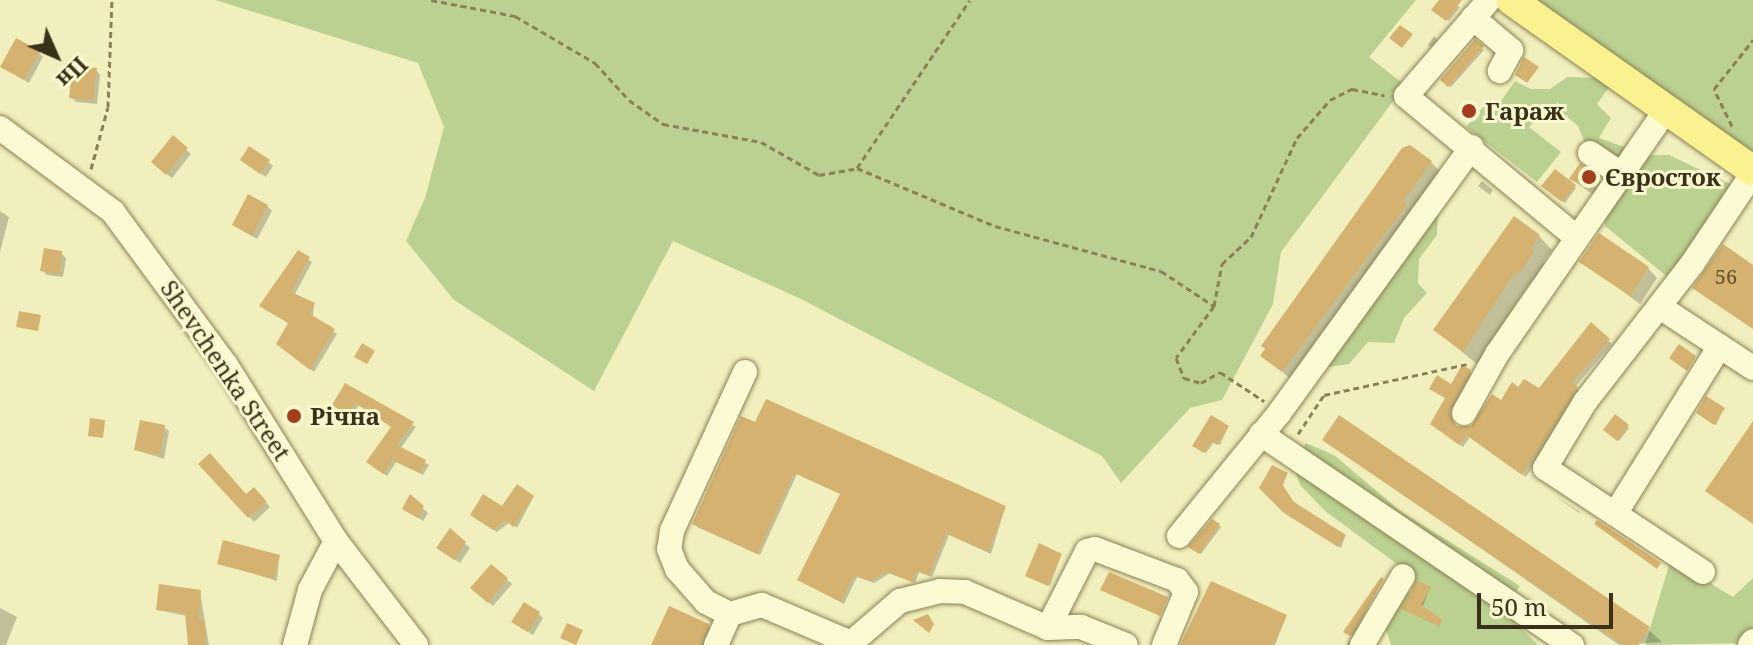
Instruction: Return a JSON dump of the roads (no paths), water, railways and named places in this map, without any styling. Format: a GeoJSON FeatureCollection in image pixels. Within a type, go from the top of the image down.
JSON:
{"type":"FeatureCollection","features":[{"type":"Feature","properties":{"kind":"main road"},"geometry":{"type":"LineString","coordinates":[[1511,0],[1753,172]]}},
{"type":"Feature","properties":{"kind":"street"},"geometry":{"type":"LineString","coordinates":[[1500,71],[1511,50],[1481,9],[1406,96],[1472,147],[1577,238]]}},
{"type":"Feature","properties":{"kind":"street"},"geometry":{"type":"LineString","coordinates":[[1464,413],[1497,354],[1666,110]]}},
{"type":"Feature","properties":{"kind":"street","name":"Shevchenka Street"},"geometry":{"type":"LineString","coordinates":[[0,128],[113,212],[226,365],[336,541],[416,645]]}},
{"type":"Feature","properties":{"kind":"street"},"geometry":{"type":"LineString","coordinates":[[1179,536],[1280,412],[1472,147]]}},
{"type":"Feature","properties":{"kind":"street"},"geometry":{"type":"LineString","coordinates":[[1590,153],[1621,174]]}},
{"type":"Feature","properties":{"kind":"street"},"geometry":{"type":"LineString","coordinates":[[1703,572],[1545,468],[1585,402],[1660,307],[1753,172]]}},
{"type":"Feature","properties":{"kind":"street"},"geometry":{"type":"LineString","coordinates":[[1660,307],[1753,368]]}},
{"type":"Feature","properties":{"kind":"street"},"geometry":{"type":"LineString","coordinates":[[1615,514],[1720,346]]}},
{"type":"Feature","properties":{"kind":"street"},"geometry":{"type":"LineString","coordinates":[[745,372],[672,531],[669,549],[686,585],[730,614],[762,605],[851,643],[900,601],[940,591],[965,592],[1048,628],[1081,627],[1126,645]]}},
{"type":"Feature","properties":{"kind":"street"},"geometry":{"type":"LineString","coordinates":[[1261,434],[1572,645]]}},
{"type":"Feature","properties":{"kind":"street"},"geometry":{"type":"LineString","coordinates":[[295,645],[310,590],[336,541]]}},
{"type":"Feature","properties":{"kind":"street"},"geometry":{"type":"LineString","coordinates":[[1048,628],[1087,551],[1095,549],[1177,580],[1186,592],[1164,645]]}},
{"type":"Feature","properties":{"kind":"street"},"geometry":{"type":"LineString","coordinates":[[1362,645],[1403,576]]}},
{"type":"Feature","properties":{"kind":"street"},"geometry":{"type":"LineString","coordinates":[[716,645],[730,614]]}},
{"type":"Feature","properties":{"kind":"place","name":"Гараж"},"geometry":{"type":"Point","coordinates":[1469,111]}},
{"type":"Feature","properties":{"kind":"place","name":"Євросток"},"geometry":{"type":"Point","coordinates":[1589,177]}},
{"type":"Feature","properties":{"kind":"place","name":"Річна"},"geometry":{"type":"Point","coordinates":[294,416]}}]}
